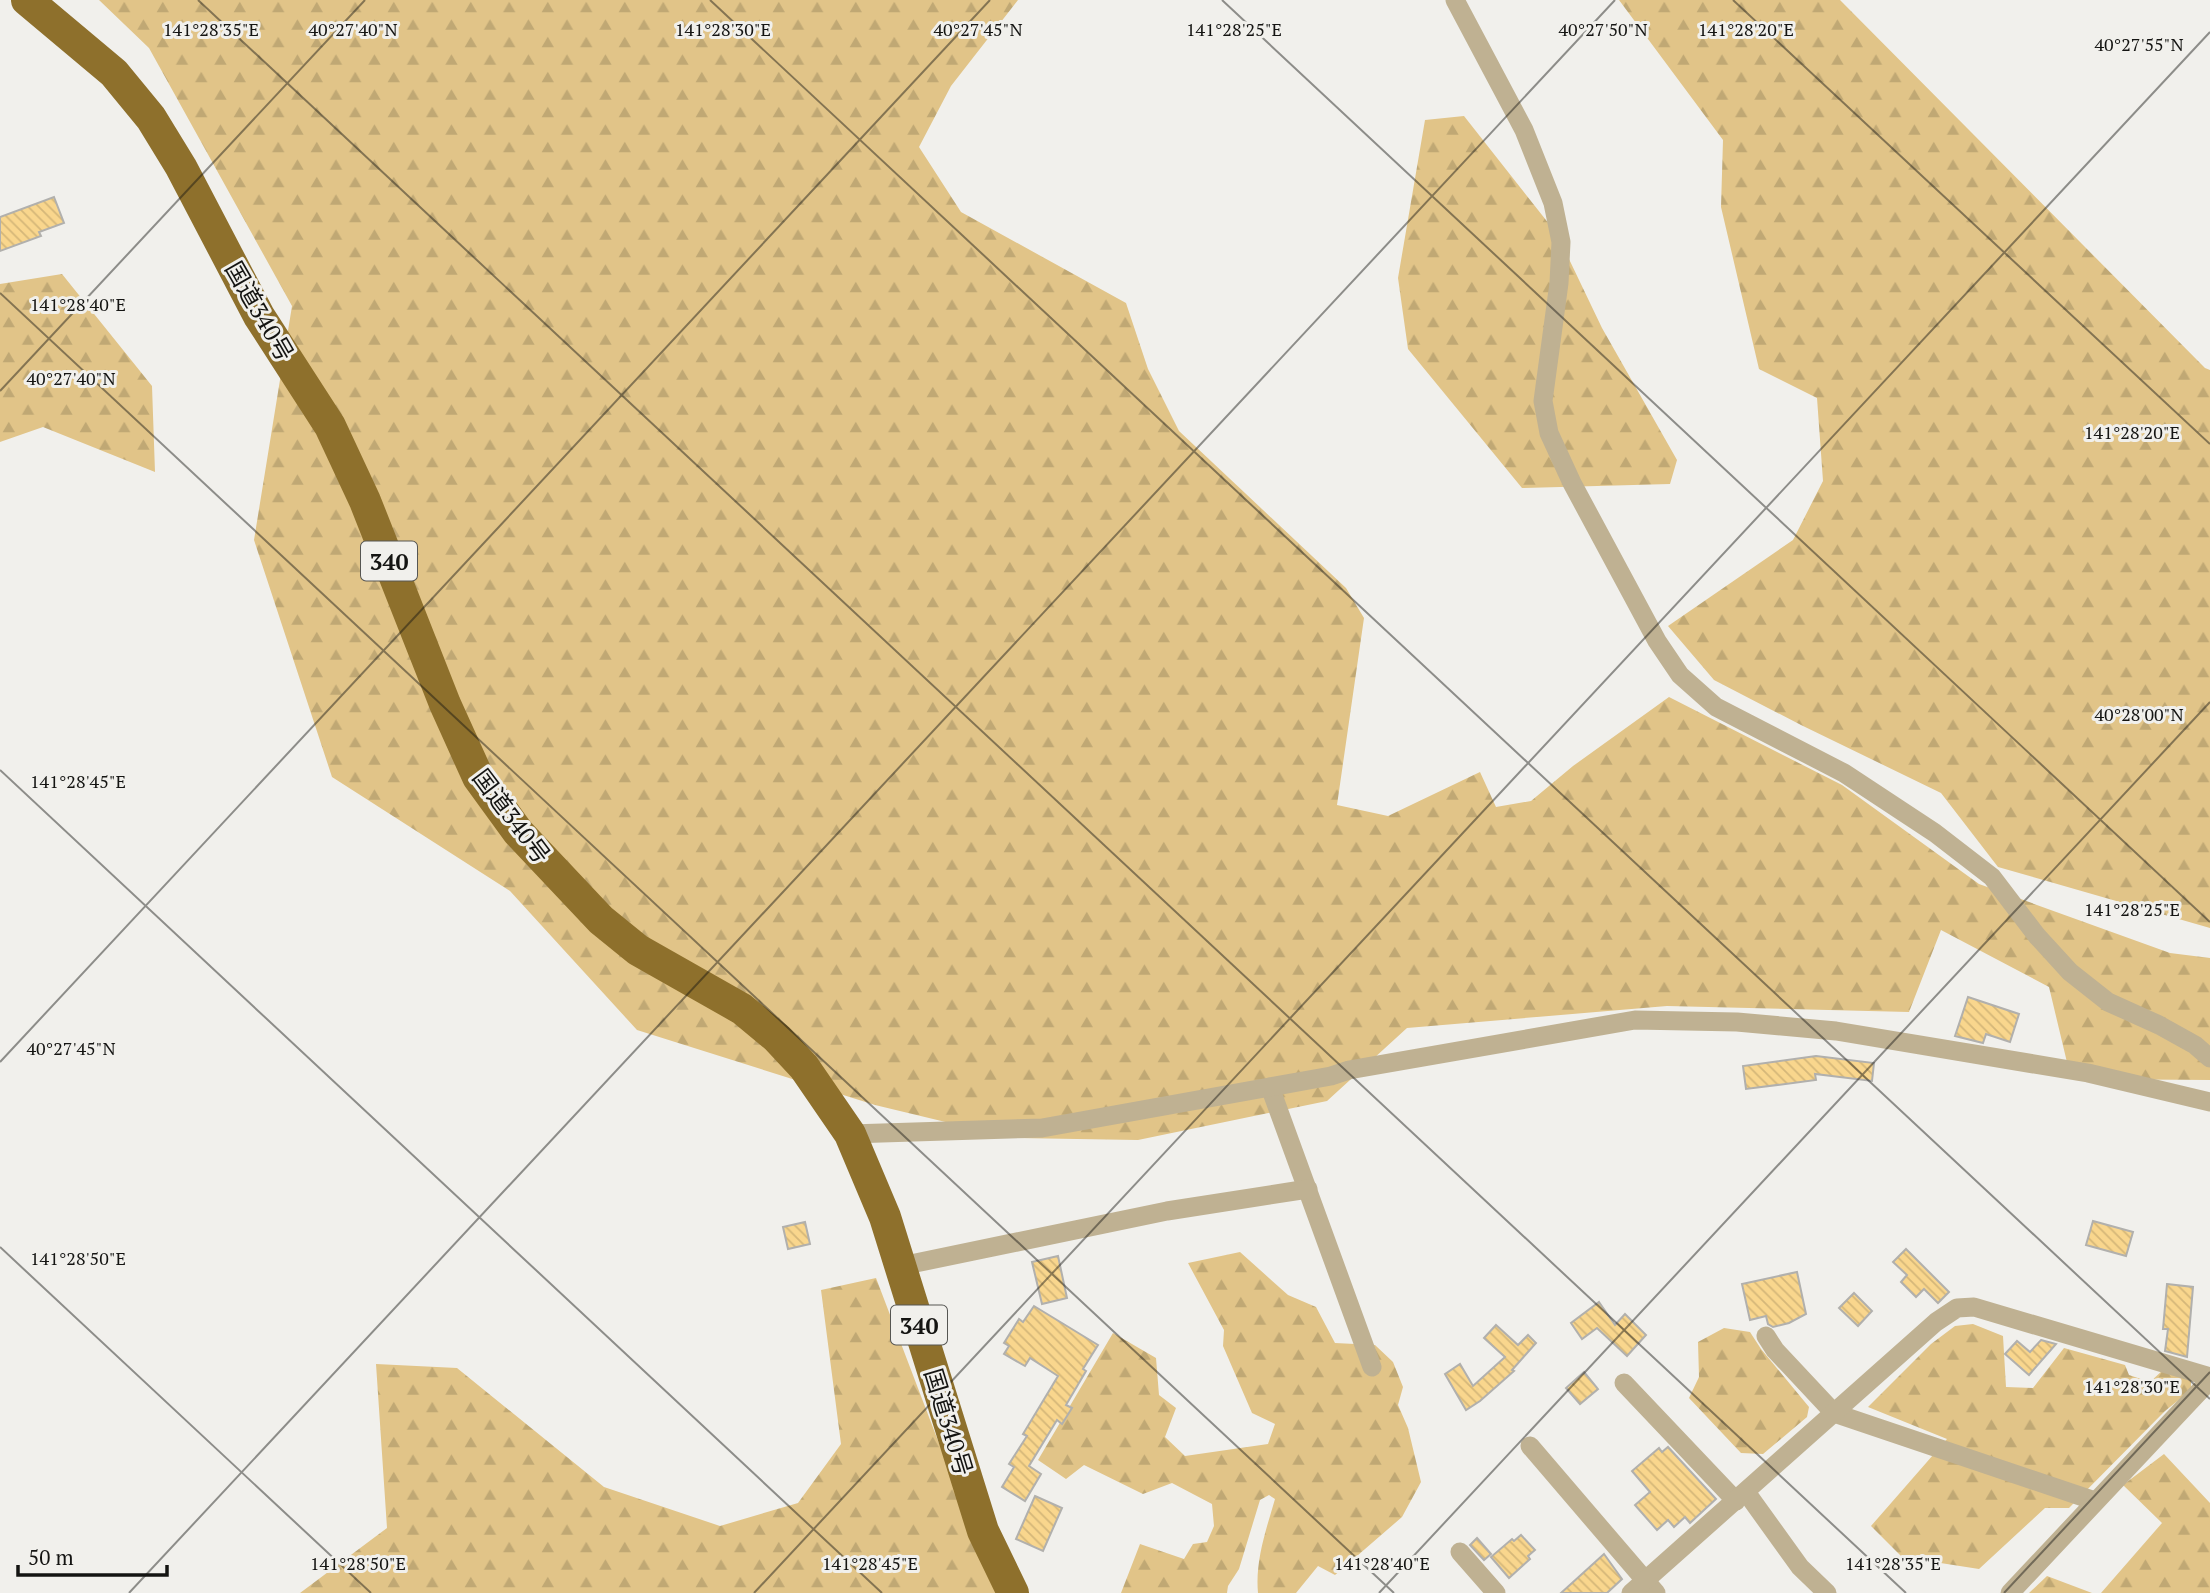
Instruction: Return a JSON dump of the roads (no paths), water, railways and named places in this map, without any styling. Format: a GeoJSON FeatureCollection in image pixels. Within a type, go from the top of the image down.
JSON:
{"type":"FeatureCollection","features":[{"type":"Feature","properties":{"kind":"highway","name":"国道340号"},"geometry":{"type":"LineString","coordinates":[[27,0],[114,73],[151,118],[181,167],[259,316],[330,426],[365,501],[445,704],[478,777],[518,832],[601,920],[638,950],[742,1009],[776,1038],[804,1068],[850,1133],[873,1185],[901,1266],[983,1531],[1013,1593]]}},
{"type":"Feature","properties":{"kind":"street"},"geometry":{"type":"LineString","coordinates":[[1455,0],[1524,130],[1553,203],[1561,242],[1559,283],[1543,401],[1549,433],[1572,483],[1657,641],[1680,675],[1716,707],[1844,772],[1935,833],[1992,877],[2036,936],[2070,972],[2108,1002],[2159,1025],[2195,1045],[2210,1058]]}},
{"type":"Feature","properties":{"kind":"street"},"geometry":{"type":"LineString","coordinates":[[850,1133],[1042,1128],[1635,1020],[1737,1022],[1836,1031],[2088,1073],[2210,1102]]}},
{"type":"Feature","properties":{"kind":"street"},"geometry":{"type":"LineString","coordinates":[[1269,1087],[1372,1367]]}},
{"type":"Feature","properties":{"kind":"street"},"geometry":{"type":"LineString","coordinates":[[901,1266],[1167,1211],[1308,1189]]}},
{"type":"Feature","properties":{"kind":"street"},"geometry":{"type":"LineString","coordinates":[[1530,1446],[1644,1589],[1834,1413],[1936,1322],[1957,1308],[1974,1307],[2210,1378],[2010,1593]]}},
{"type":"Feature","properties":{"kind":"street"},"geometry":{"type":"LineString","coordinates":[[1766,1336],[1775,1350],[1834,1413],[2095,1501]]}},
{"type":"Feature","properties":{"kind":"street"},"geometry":{"type":"LineString","coordinates":[[1624,1383],[1741,1497],[1800,1567],[1827,1593]]}},
{"type":"Feature","properties":{"kind":"street"},"geometry":{"type":"LineString","coordinates":[[1460,1552],[1496,1593]]}}]}
